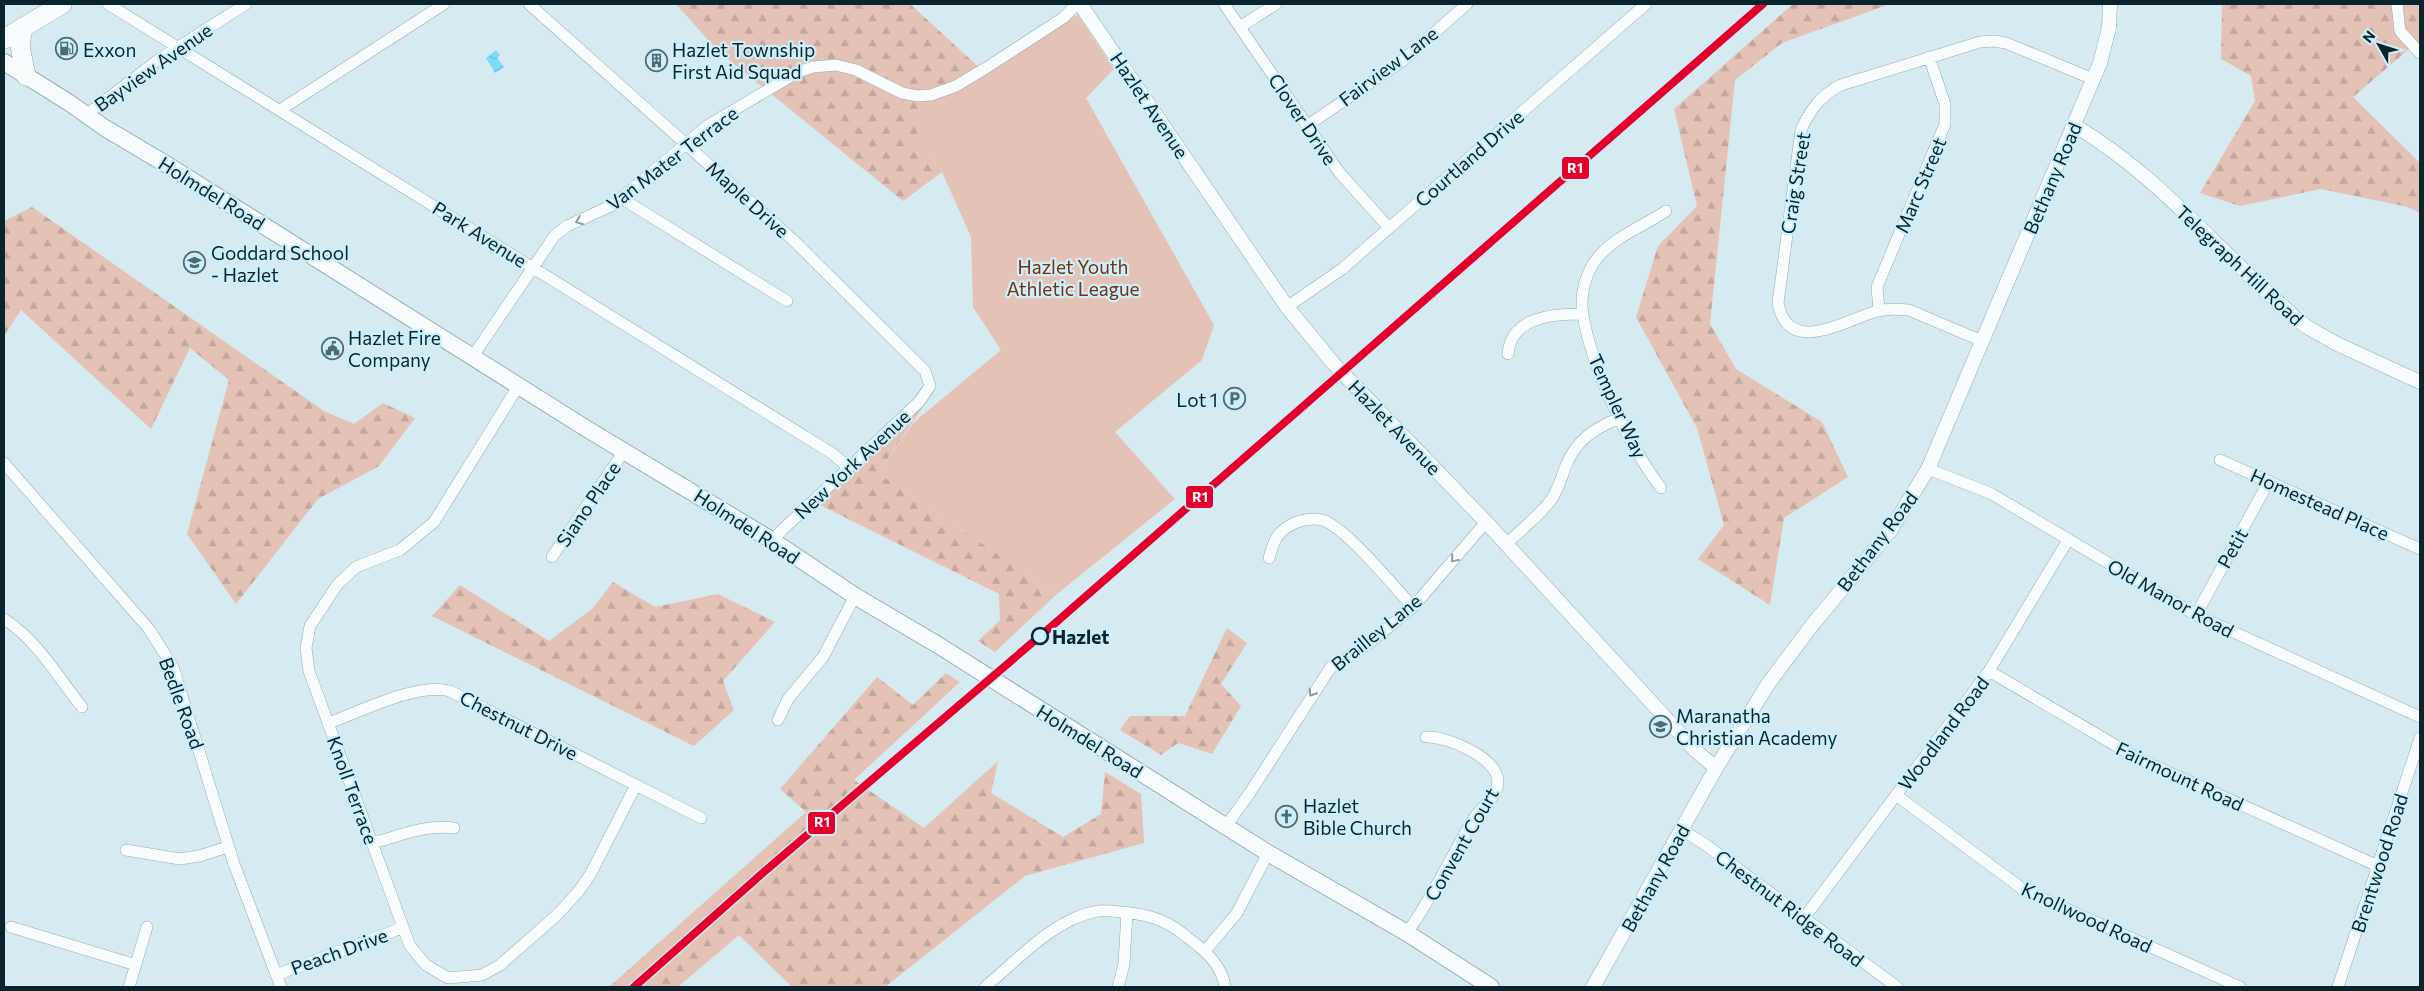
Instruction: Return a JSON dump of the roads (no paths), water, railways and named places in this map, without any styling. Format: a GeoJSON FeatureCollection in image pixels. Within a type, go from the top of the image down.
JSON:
{"type":"FeatureCollection","features":[{"type":"Feature","properties":{"kind":"highway"},"geometry":{"type":"LineString","coordinates":[[4,25],[38,4]]}},
{"type":"Feature","properties":{"kind":"highway"},"geometry":{"type":"LineString","coordinates":[[4,39],[62,4]]}},
{"type":"Feature","properties":{"kind":"highway"},"geometry":{"type":"LineString","coordinates":[[23,27],[20,46],[26,76]]}},
{"type":"Feature","properties":{"kind":"main road","name":"Holmdel Road"},"geometry":{"type":"LineString","coordinates":[[4,62],[624,451],[773,541],[855,596],[1268,853],[1407,933],[1491,987]]}},
{"type":"Feature","properties":{"kind":"street","name":"Park Avenue"},"geometry":{"type":"LineString","coordinates":[[108,4],[833,454],[849,468]]}},
{"type":"Feature","properties":{"kind":"street","name":"Bayview Avenue"},"geometry":{"type":"LineString","coordinates":[[86,115],[158,60],[246,4]]}},
{"type":"Feature","properties":{"kind":"street"},"geometry":{"type":"LineString","coordinates":[[280,110],[444,4]]}},
{"type":"Feature","properties":{"kind":"street","name":"Maple Drive"},"geometry":{"type":"LineString","coordinates":[[529,4],[792,239],[918,362],[925,371],[930,386]]}},
{"type":"Feature","properties":{"kind":"street","name":"Van Mater Terrace"},"geometry":{"type":"LineString","coordinates":[[473,356],[550,241],[560,231],[600,212],[621,198],[707,126],[783,79],[813,67],[836,65],[849,68],[910,95],[918,96],[940,93],[972,76],[1062,18],[1079,4]]}},
{"type":"Feature","properties":{"kind":"street","name":"Hazlet Avenue"},"geometry":{"type":"LineString","coordinates":[[1079,4],[1288,307],[1333,363],[1486,522],[1696,751],[1716,768]]}},
{"type":"Feature","properties":{"kind":"street","name":"Clover Drive"},"geometry":{"type":"LineString","coordinates":[[1224,4],[1339,172],[1389,228]]}},
{"type":"Feature","properties":{"kind":"street"},"geometry":{"type":"LineString","coordinates":[[1240,27],[1276,4]]}},
{"type":"Feature","properties":{"kind":"street","name":"Fairview Lane"},"geometry":{"type":"LineString","coordinates":[[1308,125],[1401,62],[1467,4]]}},
{"type":"Feature","properties":{"kind":"street","name":"Bethany Road"},"geometry":{"type":"LineString","coordinates":[[1593,987],[1716,768],[1768,684],[1813,624],[1890,531],[1928,469],[2075,126],[2107,42],[2110,4]]}},
{"type":"Feature","properties":{"kind":"street"},"geometry":{"type":"LineString","coordinates":[[2397,4],[2400,31],[2420,53]]}},
{"type":"Feature","properties":{"kind":"street","name":"Courtland Drive"},"geometry":{"type":"LineString","coordinates":[[1288,307],[1342,269],[1643,5]]}},
{"type":"Feature","properties":{"kind":"street","name":"Craig Street"},"geometry":{"type":"LineString","coordinates":[[1982,341],[1909,310],[1879,310],[1814,333],[1804,333],[1790,327],[1780,313],[1778,303],[1799,138],[1807,115],[1820,99],[1833,88],[1847,82],[1980,42],[2006,42],[2093,79]]}},
{"type":"Feature","properties":{"kind":"street","name":"Marc Street"},"geometry":{"type":"LineString","coordinates":[[1879,310],[1877,287],[1945,124],[1945,104],[1929,57]]}},
{"type":"Feature","properties":{"kind":"street","name":"Telegraph Hill Road"},"geometry":{"type":"LineString","coordinates":[[2075,126],[2106,143],[2307,327],[2337,344],[2420,382]]}},
{"type":"Feature","properties":{"kind":"street"},"geometry":{"type":"LineString","coordinates":[[621,198],[787,301]]}},
{"type":"Feature","properties":{"kind":"street","name":"Templer Way"},"geometry":{"type":"LineString","coordinates":[[1661,488],[1648,470],[1620,417],[1596,363],[1583,314],[1584,285],[1596,260],[1626,234],[1666,211]]}},
{"type":"Feature","properties":{"kind":"street"},"geometry":{"type":"LineString","coordinates":[[1508,354],[1510,343],[1516,333],[1530,322],[1552,316],[1583,314]]}},
{"type":"Feature","properties":{"kind":"street","name":"Knoll Terrace"},"geometry":{"type":"LineString","coordinates":[[519,385],[434,522],[400,550],[363,563],[349,572],[315,617],[307,637],[306,658],[402,928],[418,957],[447,982],[488,972],[567,906],[590,875],[636,785]]}},
{"type":"Feature","properties":{"kind":"street","name":"New York Avenue"},"geometry":{"type":"LineString","coordinates":[[773,541],[781,531],[919,402],[930,386]]}},
{"type":"Feature","properties":{"kind":"street"},"geometry":{"type":"LineString","coordinates":[[1506,544],[1550,501],[1558,487],[1570,454],[1578,442],[1593,430],[1620,417]]}},
{"type":"Feature","properties":{"kind":"street","name":"Siano Place"},"geometry":{"type":"LineString","coordinates":[[552,557],[624,451]]}},
{"type":"Feature","properties":{"kind":"street","name":"Homestead Place"},"geometry":{"type":"LineString","coordinates":[[2220,460],[2420,549]]}},
{"type":"Feature","properties":{"kind":"street","name":"Bedle Road"},"geometry":{"type":"LineString","coordinates":[[4,464],[149,629],[163,649],[177,677],[228,847],[281,987]]}},
{"type":"Feature","properties":{"kind":"street","name":"Old Manor Road"},"geometry":{"type":"LineString","coordinates":[[1928,469],[1990,493],[2196,615],[2420,717]]}},
{"type":"Feature","properties":{"kind":"street","name":"Petit"},"geometry":{"type":"LineString","coordinates":[[2196,615],[2269,482]]}},
{"type":"Feature","properties":{"kind":"street"},"geometry":{"type":"LineString","coordinates":[[1269,558],[1277,538],[1287,528],[1300,521],[1322,520],[1342,533],[1413,607]]}},
{"type":"Feature","properties":{"kind":"street","name":"Brailley Lane"},"geometry":{"type":"LineString","coordinates":[[1226,826],[1249,794],[1331,667],[1368,644],[1413,607],[1486,522]]}},
{"type":"Feature","properties":{"kind":"street","name":"Woodland Road"},"geometry":{"type":"LineString","coordinates":[[1804,918],[1989,671],[2068,540]]}},
{"type":"Feature","properties":{"kind":"street"},"geometry":{"type":"LineString","coordinates":[[778,720],[788,699],[823,657],[855,596]]}},
{"type":"Feature","properties":{"kind":"street"},"geometry":{"type":"LineString","coordinates":[[4,619],[20,630],[40,650],[82,707]]}},
{"type":"Feature","properties":{"kind":"street","name":"Fairmount Road"},"geometry":{"type":"LineString","coordinates":[[1989,671],[2137,758],[2378,866]]}},
{"type":"Feature","properties":{"kind":"street","name":"Chestnut Drive"},"geometry":{"type":"LineString","coordinates":[[329,723],[416,691],[441,689],[458,693],[701,818]]}},
{"type":"Feature","properties":{"kind":"street","name":"Convent Court"},"geometry":{"type":"LineString","coordinates":[[1407,933],[1421,914],[1475,818],[1495,794],[1498,787],[1497,773],[1490,764],[1448,739],[1426,736]]}},
{"type":"Feature","properties":{"kind":"street","name":"Brentwood Road"},"geometry":{"type":"LineString","coordinates":[[2338,987],[2420,738]]}},
{"type":"Feature","properties":{"kind":"street","name":"Knollwood Road"},"geometry":{"type":"LineString","coordinates":[[1896,795],[2024,890],[2240,987]]}},
{"type":"Feature","properties":{"kind":"street"},"geometry":{"type":"LineString","coordinates":[[372,843],[424,827],[454,828]]}},
{"type":"Feature","properties":{"kind":"street","name":"Chestnut Ridge Road"},"geometry":{"type":"LineString","coordinates":[[1682,830],[1706,845],[1897,987]]}},
{"type":"Feature","properties":{"kind":"street"},"geometry":{"type":"LineString","coordinates":[[126,850],[180,859],[199,856],[228,847]]}},
{"type":"Feature","properties":{"kind":"street"},"geometry":{"type":"LineString","coordinates":[[1205,951],[1237,913],[1268,853]]}},
{"type":"Feature","properties":{"kind":"street"},"geometry":{"type":"LineString","coordinates":[[986,987],[1043,938],[1066,922],[1100,911],[1127,912],[1153,916],[1169,923],[1205,951],[1219,968],[1225,987]]}},
{"type":"Feature","properties":{"kind":"street"},"geometry":{"type":"LineString","coordinates":[[1118,987],[1124,964],[1127,912]]}},
{"type":"Feature","properties":{"kind":"street"},"geometry":{"type":"LineString","coordinates":[[11,927],[136,965]]}},
{"type":"Feature","properties":{"kind":"street"},"geometry":{"type":"LineString","coordinates":[[130,987],[147,927]]}},
{"type":"Feature","properties":{"kind":"street","name":"Peach Drive"},"geometry":{"type":"LineString","coordinates":[[276,975],[402,928]]}},
{"type":"Feature","properties":{"kind":"water"},"geometry":{"type":"Polygon","coordinates":[[[496,50],[500,55],[497,58],[504,67],[495,73],[486,58],[496,50]]]}},
{"type":"Feature","properties":{"kind":"place","name":"Exxon"},"geometry":{"type":"Point","coordinates":[67,49]}},
{"type":"Feature","properties":{"kind":"place","name":"Hazlet Township First Aid Squad"},"geometry":{"type":"Point","coordinates":[656,60]}},
{"type":"Feature","properties":{"kind":"place","name":"Goddard School - Hazlet"},"geometry":{"type":"Point","coordinates":[195,263]}},
{"type":"Feature","properties":{"kind":"place","name":"Hazlet Fire Company"},"geometry":{"type":"Point","coordinates":[332,348]}},
{"type":"Feature","properties":{"kind":"place","name":"Lot 1"},"geometry":{"type":"Point","coordinates":[1234,399]}},
{"type":"Feature","properties":{"kind":"place","name":"Hazlet"},"geometry":{"type":"Point","coordinates":[1040,636]}},
{"type":"Feature","properties":{"kind":"place","name":"Maranatha Christian Academy"},"geometry":{"type":"Point","coordinates":[1660,726]}},
{"type":"Feature","properties":{"kind":"place","name":"Hazlet Bible Church"},"geometry":{"type":"Point","coordinates":[1287,816]}},
{"type":"Feature","properties":{"kind":"park label","name":"Hazlet Youth Athletic League"},"geometry":{"type":"Point","coordinates":[1073,277]}}]}
